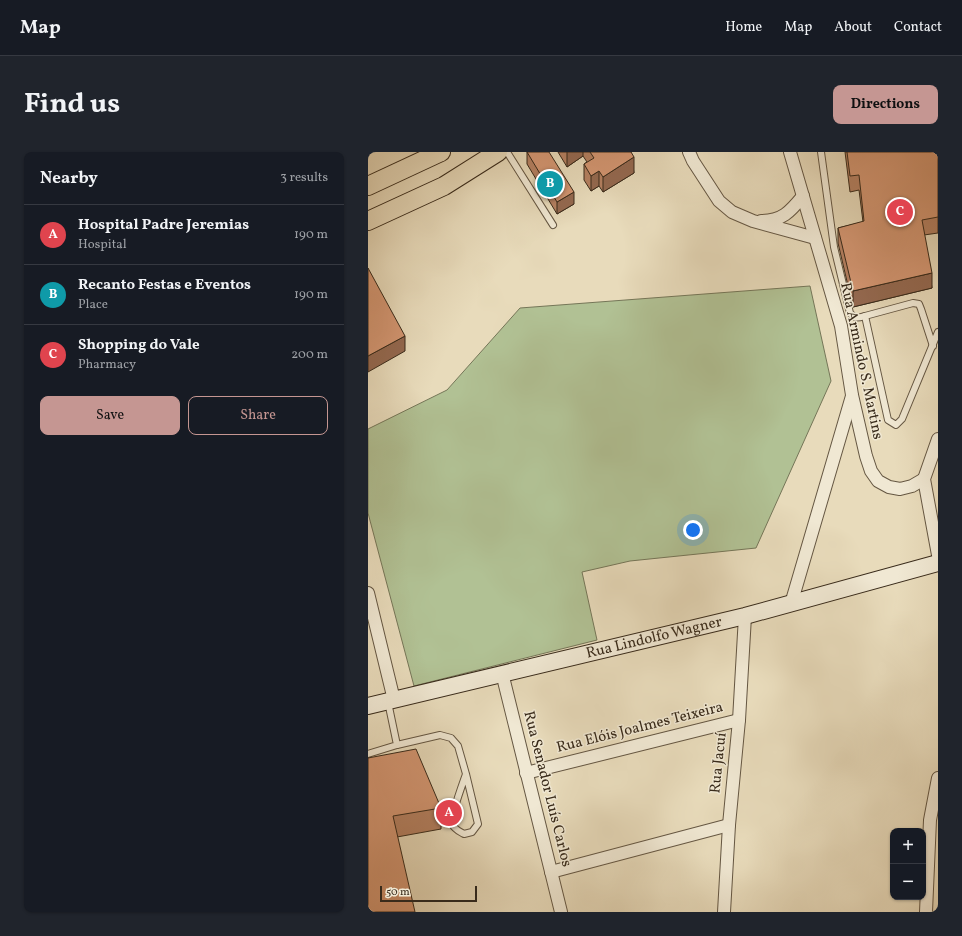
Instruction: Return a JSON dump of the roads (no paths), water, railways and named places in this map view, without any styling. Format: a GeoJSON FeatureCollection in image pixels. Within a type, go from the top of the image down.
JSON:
{"type":"FeatureCollection","features":[{"type":"Feature","properties":{"kind":"main road"},"geometry":{"type":"LineString","coordinates":[[368,186],[441,152]]}},
{"type":"Feature","properties":{"kind":"main road"},"geometry":{"type":"LineString","coordinates":[[368,221],[444,186],[498,152]]}},
{"type":"Feature","properties":{"kind":"street"},"geometry":{"type":"LineString","coordinates":[[689,152],[693,161],[719,201],[732,212],[753,221],[815,238]]}},
{"type":"Feature","properties":{"kind":"street","name":"Rua Armindo S. Martins"},"geometry":{"type":"LineString","coordinates":[[790,152],[841,326],[852,395],[866,456],[871,471],[878,481],[889,487],[900,489],[912,486],[924,479]]}},
{"type":"Feature","properties":{"kind":"street"},"geometry":{"type":"LineString","coordinates":[[753,221],[772,221],[783,216],[792,210],[803,196]]}},
{"type":"Feature","properties":{"kind":"street"},"geometry":{"type":"LineString","coordinates":[[791,604],[852,395]]}},
{"type":"Feature","properties":{"kind":"street"},"geometry":{"type":"LineString","coordinates":[[938,439],[924,479],[938,555]]}},
{"type":"Feature","properties":{"kind":"street","name":"Rua Lindolfo Wagner"},"geometry":{"type":"LineString","coordinates":[[368,706],[745,616],[938,563]]}},
{"type":"Feature","properties":{"kind":"street"},"geometry":{"type":"LineString","coordinates":[[368,593],[391,700]]}},
{"type":"Feature","properties":{"kind":"street","name":"Rua Jacuí"},"geometry":{"type":"LineString","coordinates":[[724,912],[729,825],[739,720],[745,616]]}},
{"type":"Feature","properties":{"kind":"street","name":"Rua Senador Luís Carlos"},"geometry":{"type":"LineString","coordinates":[[502,674],[561,912]]}},
{"type":"Feature","properties":{"kind":"street","name":"Rua Elóis Joalmes Teixeira"},"geometry":{"type":"LineString","coordinates":[[526,773],[739,720]]}},
{"type":"Feature","properties":{"kind":"street"},"geometry":{"type":"LineString","coordinates":[[926,912],[938,778]]}},
{"type":"Feature","properties":{"kind":"street"},"geometry":{"type":"LineString","coordinates":[[551,872],[729,825]]}},
{"type":"Feature","properties":{"kind":"lane"},"geometry":{"type":"LineString","coordinates":[[507,152],[554,225]]}},
{"type":"Feature","properties":{"kind":"lane"},"geometry":{"type":"LineString","coordinates":[[821,152],[834,247],[850,314],[858,318],[913,303],[919,304],[922,309],[933,346]]}},
{"type":"Feature","properties":{"kind":"lane"},"geometry":{"type":"LineString","coordinates":[[865,316],[888,420],[896,424],[902,420],[938,332]]}},
{"type":"Feature","properties":{"kind":"lane"},"geometry":{"type":"LineString","coordinates":[[391,700],[397,745]]}},
{"type":"Feature","properties":{"kind":"lane"},"geometry":{"type":"LineString","coordinates":[[368,754],[397,745],[440,735],[451,738],[458,746],[466,774],[478,824],[472,832],[464,834],[456,830],[452,822],[466,774]]}},
{"type":"Feature","properties":{"kind":"place","name":"Recanto Festas e Eventos"},"geometry":{"type":"Point","coordinates":[550,184]}},
{"type":"Feature","properties":{"kind":"place","name":"Shopping do Vale"},"geometry":{"type":"Point","coordinates":[900,212]}},
{"type":"Feature","properties":{"kind":"place","name":"Hospital Padre Jeremias"},"geometry":{"type":"Point","coordinates":[449,813]}}]}
